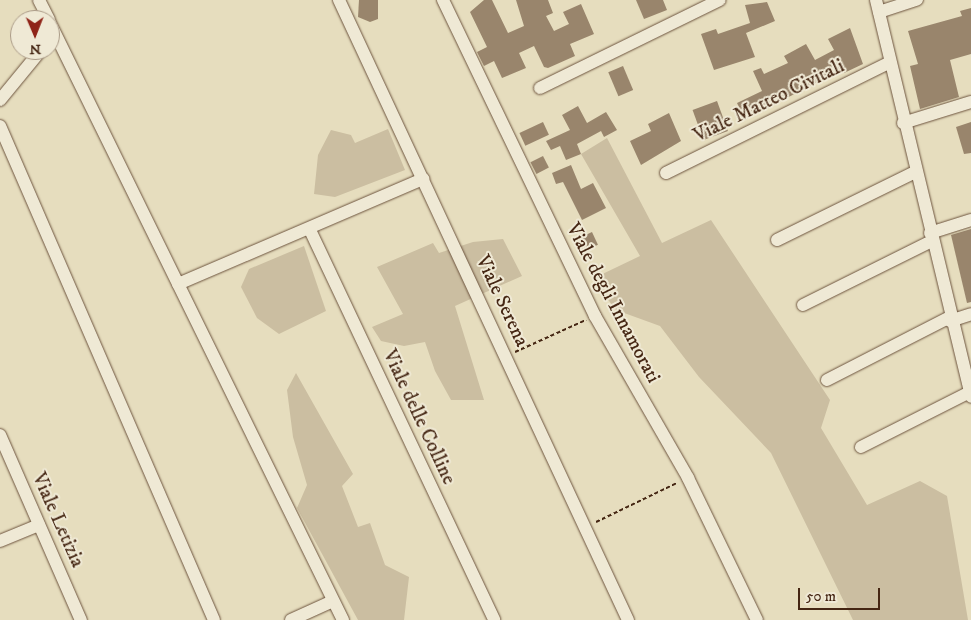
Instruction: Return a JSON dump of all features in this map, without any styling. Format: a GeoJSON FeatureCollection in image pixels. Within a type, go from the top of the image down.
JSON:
{"type":"FeatureCollection","features":[{"type":"Feature","properties":{"kind":"street","name":"Viale Serena"},"geometry":{"type":"LineString","coordinates":[[339,0],[508,356],[583,528],[628,620]]}},
{"type":"Feature","properties":{"kind":"street","name":"Viale degli Innamorati"},"geometry":{"type":"LineString","coordinates":[[443,0],[595,316],[688,478],[757,620]]}},
{"type":"Feature","properties":{"kind":"street"},"geometry":{"type":"LineString","coordinates":[[540,88],[720,0]]}},
{"type":"Feature","properties":{"kind":"street"},"geometry":{"type":"LineString","coordinates":[[861,447],[970,395],[903,123],[878,6],[917,0]]}},
{"type":"Feature","properties":{"kind":"street"},"geometry":{"type":"LineString","coordinates":[[60,47],[343,620]]}},
{"type":"Feature","properties":{"kind":"street"},"geometry":{"type":"LineString","coordinates":[[0,100],[33,60]]}},
{"type":"Feature","properties":{"kind":"street","name":"Viale Matteo Civitali"},"geometry":{"type":"LineString","coordinates":[[666,173],[889,63]]}},
{"type":"Feature","properties":{"kind":"street"},"geometry":{"type":"LineString","coordinates":[[903,123],[971,102]]}},
{"type":"Feature","properties":{"kind":"street"},"geometry":{"type":"LineString","coordinates":[[0,126],[214,620]]}},
{"type":"Feature","properties":{"kind":"street"},"geometry":{"type":"LineString","coordinates":[[777,240],[916,172]]}},
{"type":"Feature","properties":{"kind":"street"},"geometry":{"type":"LineString","coordinates":[[178,284],[310,230],[423,179]]}},
{"type":"Feature","properties":{"kind":"street"},"geometry":{"type":"LineString","coordinates":[[803,305],[931,237],[971,220]]}},
{"type":"Feature","properties":{"kind":"street","name":"Viale delle Colline"},"geometry":{"type":"LineString","coordinates":[[310,230],[494,620]]}},
{"type":"Feature","properties":{"kind":"street"},"geometry":{"type":"LineString","coordinates":[[826,380],[950,319],[971,314]]}},
{"type":"Feature","properties":{"kind":"street","name":"Viale Letizia"},"geometry":{"type":"LineString","coordinates":[[0,435],[81,620]]}},
{"type":"Feature","properties":{"kind":"street"},"geometry":{"type":"LineString","coordinates":[[0,541],[39,525]]}},
{"type":"Feature","properties":{"kind":"street"},"geometry":{"type":"LineString","coordinates":[[291,620],[333,601]]}},
{"type":"Feature","properties":{"kind":"path"},"geometry":{"type":"LineString","coordinates":[[508,356],[595,316]]}},
{"type":"Feature","properties":{"kind":"path"},"geometry":{"type":"LineString","coordinates":[[583,528],[688,478]]}},
{"type":"Feature","properties":{"kind":"shaded area"},"geometry":{"type":"Polygon","coordinates":[[[388,129],[405,170],[335,197],[314,194],[318,155],[331,130],[351,135],[355,143],[388,129]]]}},
{"type":"Feature","properties":{"kind":"shaded area"},"geometry":{"type":"Polygon","coordinates":[[[607,138],[662,243],[711,220],[830,400],[821,428],[867,505],[920,481],[947,496],[968,620],[853,620],[771,453],[699,377],[660,326],[616,310],[592,279],[640,256],[581,154],[607,138]]]}},
{"type":"Feature","properties":{"kind":"shaded area"},"geometry":{"type":"Polygon","coordinates":[[[503,239],[522,276],[455,306],[484,400],[451,400],[435,371],[425,342],[404,346],[381,341],[372,327],[403,314],[377,267],[433,243],[439,253],[473,242],[503,239]]]}},
{"type":"Feature","properties":{"kind":"shaded area"},"geometry":{"type":"Polygon","coordinates":[[[304,246],[326,311],[279,334],[257,318],[241,287],[249,269],[304,246]]]}},
{"type":"Feature","properties":{"kind":"shaded area"},"geometry":{"type":"Polygon","coordinates":[[[296,373],[353,474],[342,486],[358,527],[370,523],[385,565],[409,577],[404,620],[358,620],[297,508],[307,485],[293,437],[287,390],[296,373]]]}},
{"type":"Feature","properties":{"kind":"building"},"geometry":{"type":"Polygon","coordinates":[[[359,0],[378,0],[378,19],[370,22],[358,17],[359,0]]]}},
{"type":"Feature","properties":{"kind":"building"},"geometry":{"type":"Polygon","coordinates":[[[484,0],[492,0],[508,33],[524,26],[516,0],[548,0],[553,13],[546,16],[554,31],[569,24],[563,12],[581,4],[594,34],[570,44],[575,56],[548,68],[544,67],[534,46],[519,53],[526,68],[502,78],[494,61],[484,66],[477,52],[487,47],[470,12],[484,0]]]}},
{"type":"Feature","properties":{"kind":"building"},"geometry":{"type":"Polygon","coordinates":[[[636,0],[663,0],[667,10],[644,19],[636,0]]]}},
{"type":"Feature","properties":{"kind":"building"},"geometry":{"type":"Polygon","coordinates":[[[767,2],[775,21],[746,33],[755,57],[714,70],[701,34],[716,29],[718,34],[750,23],[745,5],[767,2]]]}},
{"type":"Feature","properties":{"kind":"building"},"geometry":{"type":"Polygon","coordinates":[[[971,8],[971,54],[950,60],[959,97],[920,109],[910,66],[918,64],[908,31],[962,16],[960,11],[971,8]]]}},
{"type":"Feature","properties":{"kind":"building"},"geometry":{"type":"Polygon","coordinates":[[[850,28],[863,64],[844,73],[842,69],[745,120],[737,103],[762,91],[753,71],[761,68],[764,74],[788,63],[784,56],[806,44],[815,60],[834,50],[828,39],[850,28]]]}},
{"type":"Feature","properties":{"kind":"building"},"geometry":{"type":"Polygon","coordinates":[[[623,66],[633,90],[618,96],[608,72],[623,66]]]}},
{"type":"Feature","properties":{"kind":"building"},"geometry":{"type":"Polygon","coordinates":[[[717,101],[728,131],[704,140],[693,110],[717,101]]]}},
{"type":"Feature","properties":{"kind":"building"},"geometry":{"type":"Polygon","coordinates":[[[578,106],[587,123],[606,112],[617,130],[604,137],[601,131],[577,144],[581,154],[566,160],[560,146],[551,150],[546,141],[570,130],[562,115],[578,106]]]}},
{"type":"Feature","properties":{"kind":"building"},"geometry":{"type":"Polygon","coordinates":[[[669,113],[681,141],[641,165],[630,141],[651,131],[648,124],[669,113]]]}},
{"type":"Feature","properties":{"kind":"building"},"geometry":{"type":"Polygon","coordinates":[[[543,122],[549,135],[525,146],[519,133],[543,122]]]}},
{"type":"Feature","properties":{"kind":"building"},"geometry":{"type":"Polygon","coordinates":[[[971,122],[971,153],[964,154],[956,127],[971,122]]]}},
{"type":"Feature","properties":{"kind":"building"},"geometry":{"type":"Polygon","coordinates":[[[543,156],[549,168],[536,174],[531,162],[543,156]]]}},
{"type":"Feature","properties":{"kind":"building"},"geometry":{"type":"Polygon","coordinates":[[[571,165],[581,189],[593,183],[606,208],[582,220],[563,182],[556,184],[552,173],[571,165]]]}},
{"type":"Feature","properties":{"kind":"building"},"geometry":{"type":"Polygon","coordinates":[[[971,229],[971,302],[967,303],[951,235],[971,229]]]}},
{"type":"Feature","properties":{"kind":"building"},"geometry":{"type":"Polygon","coordinates":[[[592,232],[598,245],[581,253],[575,240],[592,232]]]}}]}
